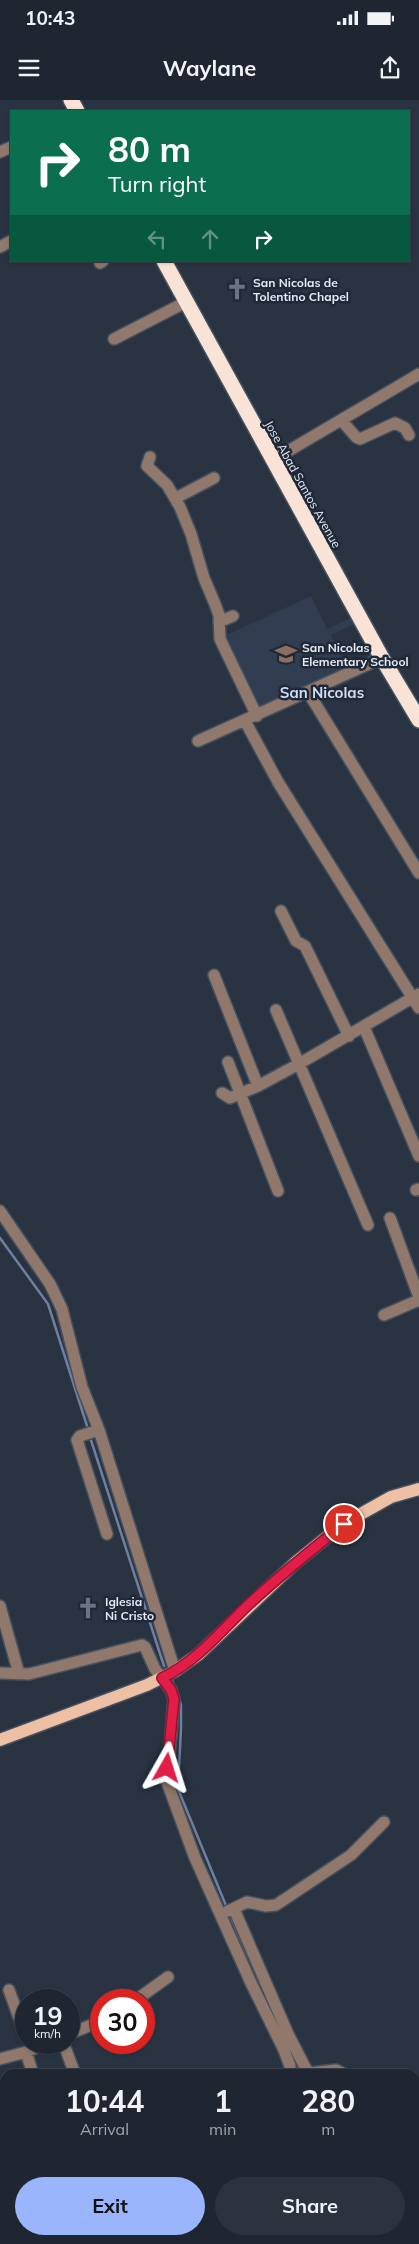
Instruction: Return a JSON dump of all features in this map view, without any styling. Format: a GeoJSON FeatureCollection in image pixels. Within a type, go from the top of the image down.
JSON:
{"type":"FeatureCollection","features":[{"type":"Feature","properties":{"kind":"highway","name":"Jose Abad Santos Avenue"},"geometry":{"type":"LineString","coordinates":[[165,262],[382,658],[419,720]]}},
{"type":"Feature","properties":{"kind":"main road"},"geometry":{"type":"LineString","coordinates":[[0,1740],[162,1678],[175,1671],[199,1654],[295,1563],[344,1524],[391,1497],[419,1489]]}},
{"type":"Feature","properties":{"kind":"street"},"geometry":{"type":"LineString","coordinates":[[114,339],[186,302]]}},
{"type":"Feature","properties":{"kind":"street"},"geometry":{"type":"LineString","coordinates":[[273,460],[419,374]]}},
{"type":"Feature","properties":{"kind":"street"},"geometry":{"type":"LineString","coordinates":[[342,421],[360,439],[395,423],[405,428],[409,435]]}},
{"type":"Feature","properties":{"kind":"street"},"geometry":{"type":"LineString","coordinates":[[150,456],[147,466],[167,485],[176,498],[191,534],[204,578],[216,604],[220,639],[257,716]]}},
{"type":"Feature","properties":{"kind":"street"},"geometry":{"type":"LineString","coordinates":[[176,498],[214,478]]}},
{"type":"Feature","properties":{"kind":"street"},"geometry":{"type":"LineString","coordinates":[[219,622],[233,616]]}},
{"type":"Feature","properties":{"kind":"street"},"geometry":{"type":"LineString","coordinates":[[198,741],[382,658]]}},
{"type":"Feature","properties":{"kind":"street"},"geometry":{"type":"LineString","coordinates":[[308,692],[419,873]]}},
{"type":"Feature","properties":{"kind":"street"},"geometry":{"type":"LineString","coordinates":[[222,1093],[230,1098],[258,1086],[417,1000],[292,805],[244,721]]}},
{"type":"Feature","properties":{"kind":"street"},"geometry":{"type":"LineString","coordinates":[[281,911],[296,941],[305,946],[349,1036]]}},
{"type":"Feature","properties":{"kind":"street"},"geometry":{"type":"LineString","coordinates":[[214,975],[258,1086]]}},
{"type":"Feature","properties":{"kind":"street"},"geometry":{"type":"LineString","coordinates":[[276,1010],[368,1225]]}},
{"type":"Feature","properties":{"kind":"street"},"geometry":{"type":"LineString","coordinates":[[364,1027],[419,1156]]}},
{"type":"Feature","properties":{"kind":"street"},"geometry":{"type":"LineString","coordinates":[[228,1062],[278,1190]]}},
{"type":"Feature","properties":{"kind":"street"},"geometry":{"type":"LineString","coordinates":[[0,1211],[56,1296],[67,1327],[93,1432],[175,1671]]}},
{"type":"Feature","properties":{"kind":"street"},"geometry":{"type":"LineString","coordinates":[[384,1315],[419,1299],[390,1218]]}},
{"type":"Feature","properties":{"kind":"street"},"geometry":{"type":"LineString","coordinates":[[93,1432],[80,1436],[77,1440],[107,1534]]}},
{"type":"Feature","properties":{"kind":"street"},"geometry":{"type":"LineString","coordinates":[[0,1606],[19,1674]]}},
{"type":"Feature","properties":{"kind":"street"},"geometry":{"type":"LineString","coordinates":[[0,1673],[29,1674],[142,1646],[145,1647],[155,1669],[171,1690],[174,1699],[167,1782],[195,1858],[227,1911],[263,1978],[306,2069]]}},
{"type":"Feature","properties":{"kind":"street"},"geometry":{"type":"LineString","coordinates":[[227,1911],[248,1902],[266,1906],[276,1905],[351,1855],[384,1822]]}},
{"type":"Feature","properties":{"kind":"street"},"geometry":{"type":"LineString","coordinates":[[227,1911],[251,1983],[284,2050],[290,2069]]}},
{"type":"Feature","properties":{"kind":"street"},"geometry":{"type":"LineString","coordinates":[[151,1989],[168,1977]]}},
{"type":"Feature","properties":{"kind":"street"},"geometry":{"type":"LineString","coordinates":[[251,1983],[263,1978]]}},
{"type":"Feature","properties":{"kind":"street"},"geometry":{"type":"LineString","coordinates":[[9,1990],[15,2007]]}},
{"type":"Feature","properties":{"kind":"street"},"geometry":{"type":"LineString","coordinates":[[0,2059],[15,2053]]}},
{"type":"Feature","properties":{"kind":"street"},"geometry":{"type":"LineString","coordinates":[[30,2054],[32,2069]]}},
{"type":"Feature","properties":{"kind":"street"},"geometry":{"type":"LineString","coordinates":[[68,2054],[73,2069]]}},
{"type":"Feature","properties":{"kind":"shaded area","name":"San Nicolas Elementary School"},"geometry":{"type":"Polygon","coordinates":[[[311,596],[327,629],[351,618],[354,624],[331,635],[347,671],[260,712],[225,636],[311,596]]]}},
{"type":"Feature","properties":{"kind":"waterway"},"geometry":{"type":"LineString","coordinates":[[0,1238],[48,1304],[88,1429]]}},
{"type":"Feature","properties":{"kind":"waterway"},"geometry":{"type":"LineString","coordinates":[[90,1437],[164,1666]]}},
{"type":"Feature","properties":{"kind":"waterway"},"geometry":{"type":"LineString","coordinates":[[172,1680],[174,1686]]}},
{"type":"Feature","properties":{"kind":"waterway"},"geometry":{"type":"LineString","coordinates":[[179,1698],[181,1705],[181,1728],[178,1789],[227,1908]]}},
{"type":"Feature","properties":{"kind":"waterway"},"geometry":{"type":"LineString","coordinates":[[229,1913],[279,2027]]}},
{"type":"Feature","properties":{"kind":"waterway"},"geometry":{"type":"LineString","coordinates":[[291,2052],[297,2069]]}},
{"type":"Feature","properties":{"kind":"place","name":"San Nicolas de Tolentino Chapel"},"geometry":{"type":"Point","coordinates":[237,289]}},
{"type":"Feature","properties":{"kind":"place","name":"San Nicolas Elementary School"},"geometry":{"type":"Point","coordinates":[286,654]}},
{"type":"Feature","properties":{"kind":"place","name":"Iglesia Ni Cristo"},"geometry":{"type":"Point","coordinates":[88,1608]}},
{"type":"Feature","properties":{"kind":"district","name":"San Nicolas"},"geometry":{"type":"Point","coordinates":[322,692]}},
{"type":"Feature","properties":{"kind":"route"},"geometry":{"type":"LineString","coordinates":[[167,1768],[174,1699],[171,1690],[162,1678],[199,1654],[246,1607],[295,1563],[344,1524]]}}]}
